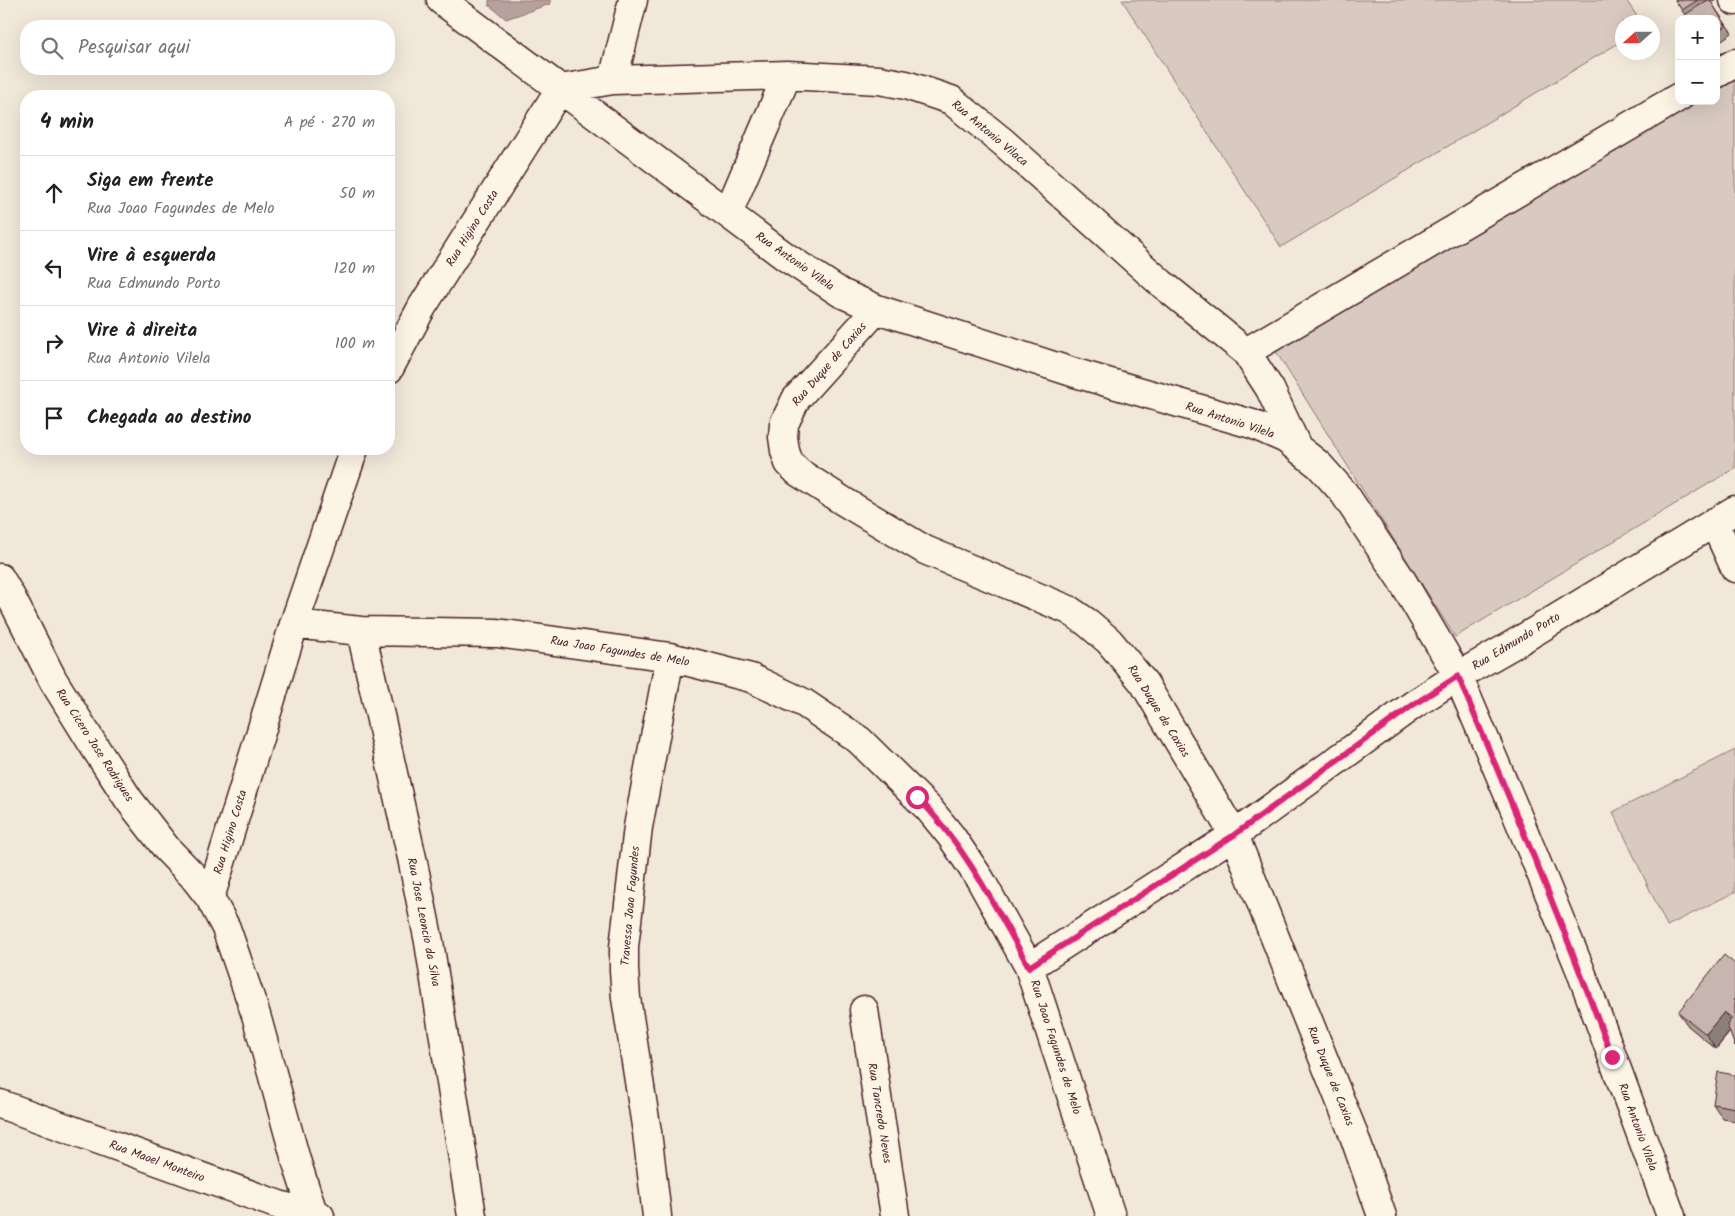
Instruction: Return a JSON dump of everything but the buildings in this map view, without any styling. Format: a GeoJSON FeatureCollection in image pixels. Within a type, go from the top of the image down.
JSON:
{"type":"FeatureCollection","features":[{"type":"Feature","properties":{"kind":"street","name":"Rua Antonio Vilela"},"geometry":{"type":"LineString","coordinates":[[441,0],[814,276],[840,292],[877,309],[1072,372],[1252,424],[1272,432],[1298,447],[1319,465],[1344,493],[1402,580],[1458,676],[1580,969],[1671,1216]]}},
{"type":"Feature","properties":{"kind":"street"},"geometry":{"type":"LineString","coordinates":[[613,80],[633,0]]}},
{"type":"Feature","properties":{"kind":"street"},"geometry":{"type":"LineString","coordinates":[[1720,72],[1735,63]]}},
{"type":"Feature","properties":{"kind":"street","name":"Rua Antonio Vilaca"},"geometry":{"type":"LineString","coordinates":[[560,89],[613,80],[787,75],[879,80],[906,85],[952,100],[1003,142],[1161,283],[1246,352],[1270,389],[1298,447]]}},
{"type":"Feature","properties":{"kind":"street"},"geometry":{"type":"LineString","coordinates":[[728,213],[787,75]]}},
{"type":"Feature","properties":{"kind":"street","name":"Rua Higino Costa"},"geometry":{"type":"LineString","coordinates":[[395,358],[422,307],[560,89]]}},
{"type":"Feature","properties":{"kind":"street"},"geometry":{"type":"LineString","coordinates":[[1246,352],[1675,99]]}},
{"type":"Feature","properties":{"kind":"street","name":"Rua Duque de Caxias"},"geometry":{"type":"LineString","coordinates":[[877,309],[796,399],[784,424],[783,436],[789,463],[798,472],[843,502],[925,550],[1069,610],[1109,641],[1144,683],[1234,835],[1352,1130],[1382,1216]]}},
{"type":"Feature","properties":{"kind":"street","name":"Rua Higino Costa"},"geometry":{"type":"LineString","coordinates":[[210,898],[294,624],[352,455]]}},
{"type":"Feature","properties":{"kind":"street"},"geometry":{"type":"LineString","coordinates":[[1725,516],[1735,568]]}},
{"type":"Feature","properties":{"kind":"street","name":"Rua Edmundo Porto"},"geometry":{"type":"LineString","coordinates":[[1029,967],[1234,835],[1413,705],[1725,516]]}},
{"type":"Feature","properties":{"kind":"street","name":"Rua Cicero Jose Rodrigues"},"geometry":{"type":"LineString","coordinates":[[0,578],[53,680],[129,800],[167,849],[193,876],[210,898]]}},
{"type":"Feature","properties":{"kind":"street","name":"Rua Joao Fagundes de Melo"},"geometry":{"type":"LineString","coordinates":[[294,624],[361,630],[497,633],[670,656],[752,678],[804,703],[859,740],[929,809],[951,836],[980,879],[1029,967],[1111,1216]]}},
{"type":"Feature","properties":{"kind":"street","name":"Rua Jose Leoncio da Silva"},"geometry":{"type":"LineString","coordinates":[[361,630],[429,942],[472,1216]]}},
{"type":"Feature","properties":{"kind":"street","name":"Travessa Joao Fagundes"},"geometry":{"type":"LineString","coordinates":[[656,1216],[647,1132],[626,998],[624,947],[638,827],[670,656]]}},
{"type":"Feature","properties":{"kind":"street"},"geometry":{"type":"LineString","coordinates":[[210,898],[226,928],[247,988],[314,1216]]}},
{"type":"Feature","properties":{"kind":"street","name":"Rua Tancredo Neves"},"geometry":{"type":"LineString","coordinates":[[864,1010],[895,1216]]}},
{"type":"Feature","properties":{"kind":"street","name":"Rua Maoel Monteiro"},"geometry":{"type":"LineString","coordinates":[[0,1104],[279,1205],[314,1216],[320,1216]]}},
{"type":"Feature","properties":{"kind":"shaded area"},"geometry":{"type":"Polygon","coordinates":[[[489,0],[550,0],[550,4],[506,19],[489,5],[489,0]]]}},
{"type":"Feature","properties":{"kind":"shaded area"},"geometry":{"type":"Polygon","coordinates":[[[1122,0],[1626,0],[1636,15],[1615,15],[1615,45],[1281,247],[1122,0]]]}},
{"type":"Feature","properties":{"kind":"shaded area"},"geometry":{"type":"Polygon","coordinates":[[[1735,80],[1735,468],[1455,637],[1273,347],[1691,105],[1720,105],[1720,89],[1735,80]]]}},
{"type":"Feature","properties":{"kind":"shaded area"},"geometry":{"type":"Polygon","coordinates":[[[1735,750],[1735,892],[1667,926],[1613,812],[1735,750]]]}},
{"type":"Feature","properties":{"kind":"route"},"geometry":{"type":"LineString","coordinates":[[917,797],[951,836],[980,879],[1029,967],[1234,835],[1413,705],[1458,676],[1580,969],[1612,1057]]}}]}
